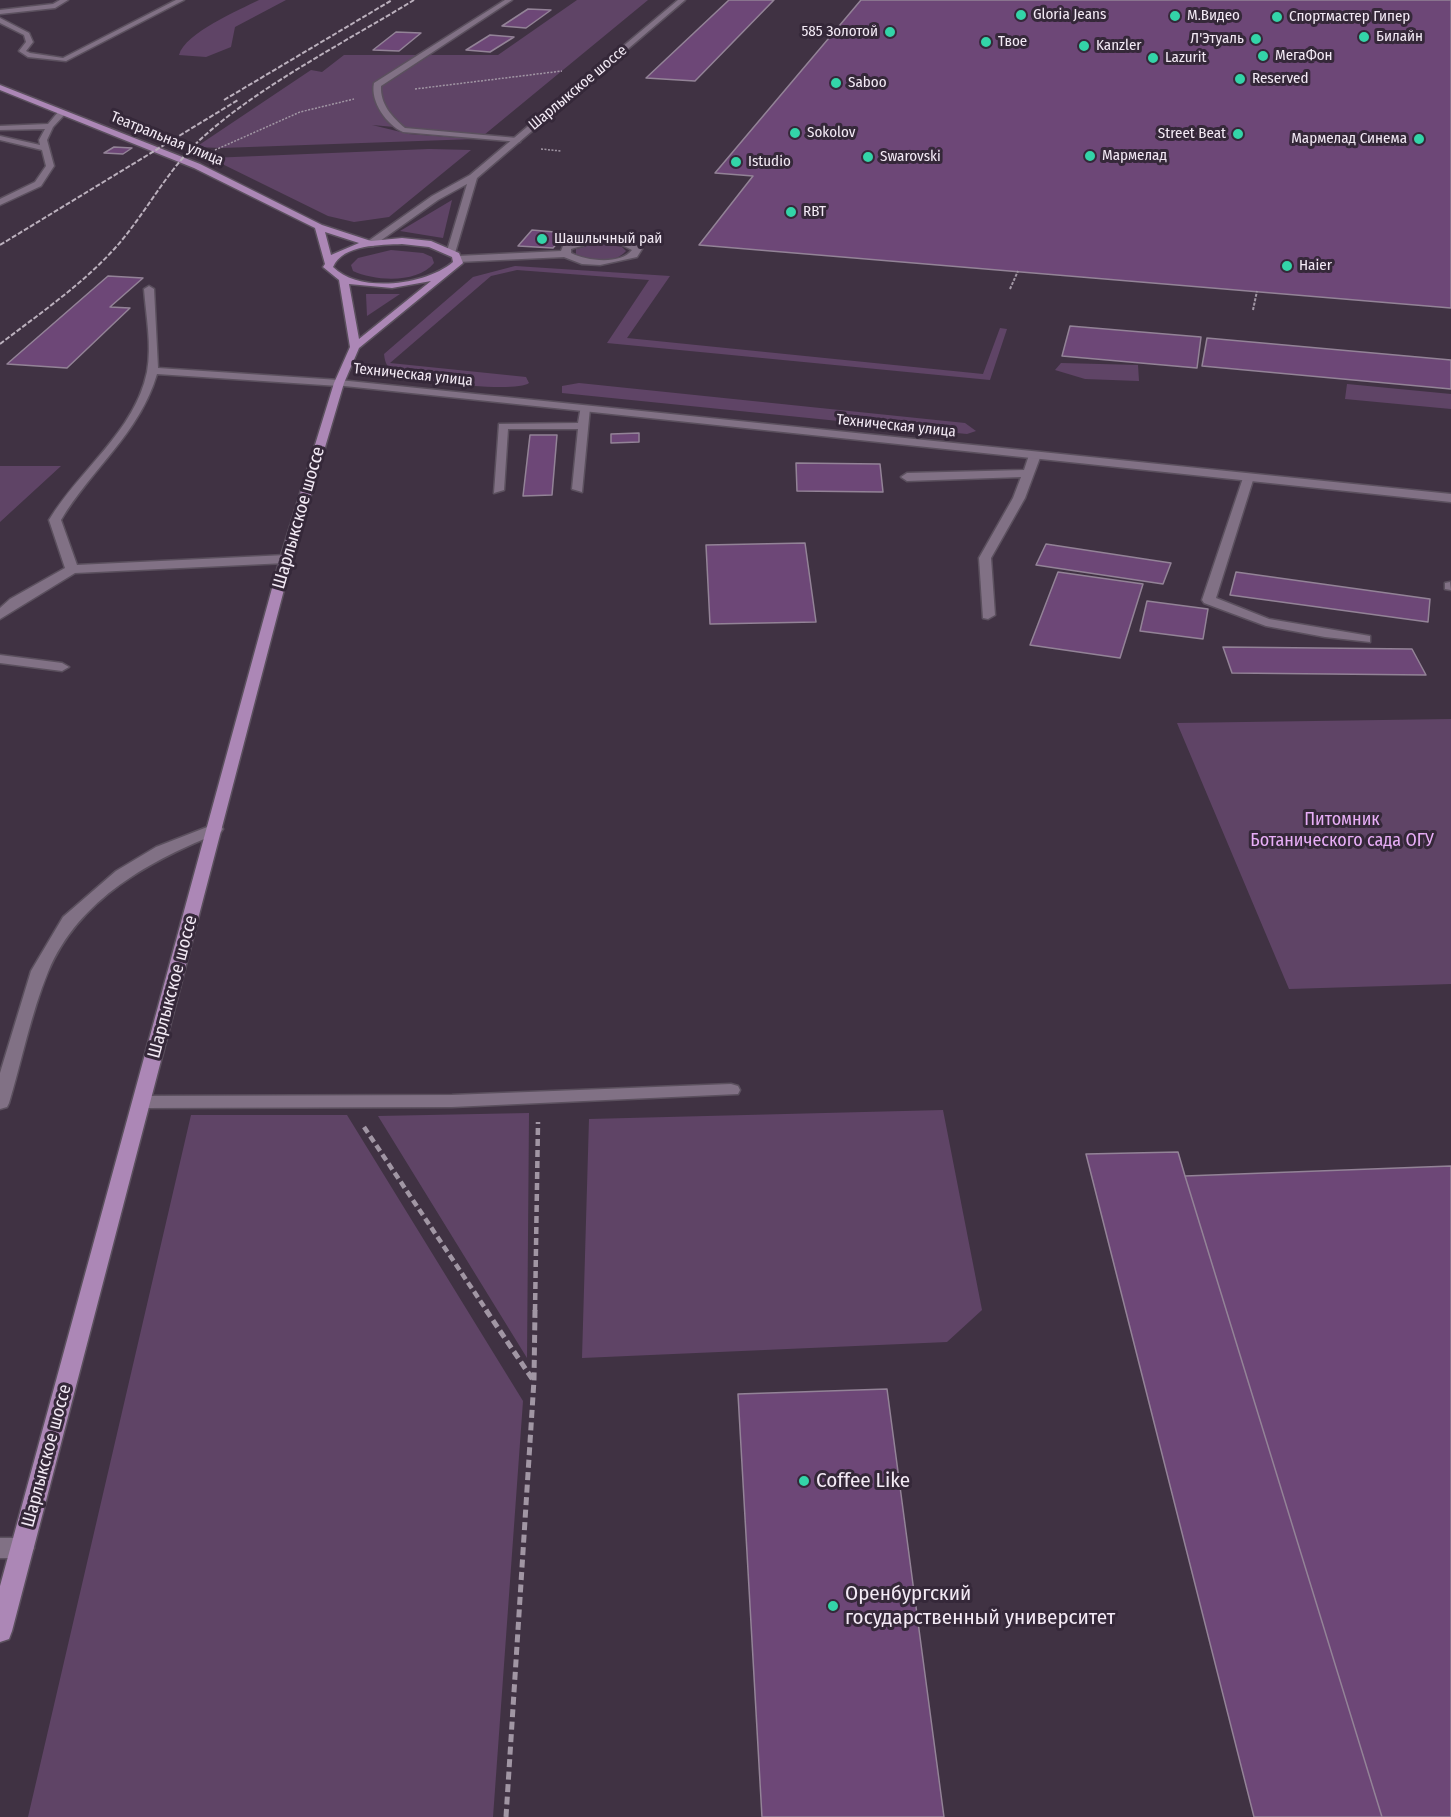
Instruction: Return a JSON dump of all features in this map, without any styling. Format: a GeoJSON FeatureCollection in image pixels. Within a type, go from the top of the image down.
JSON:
{"type":"FeatureCollection","features":[{"type":"Feature","properties":{"kind":"main road","name":"Театральная улица"},"geometry":{"type":"LineString","coordinates":[[0,87],[196,166],[319,227],[370,244]]}},
{"type":"Feature","properties":{"kind":"main road"},"geometry":{"type":"LineString","coordinates":[[319,227],[330,272],[344,280],[388,285],[425,281],[444,275]]}},
{"type":"Feature","properties":{"kind":"main road"},"geometry":{"type":"LineString","coordinates":[[329,263],[343,252],[370,244],[417,242],[455,255]]}},
{"type":"Feature","properties":{"kind":"main road","name":"Шарлыкское шоссе"},"geometry":{"type":"LineString","coordinates":[[0,1631],[11,1548],[143,1102],[286,559],[339,383],[355,347],[455,267],[455,255]]}},
{"type":"Feature","properties":{"kind":"main road"},"geometry":{"type":"LineString","coordinates":[[344,280],[355,347]]}},
{"type":"Feature","properties":{"kind":"street"},"geometry":{"type":"LineString","coordinates":[[0,12],[55,6],[65,0]]}},
{"type":"Feature","properties":{"kind":"street"},"geometry":{"type":"LineString","coordinates":[[0,20],[27,34],[30,42],[22,51],[28,55],[64,60],[181,0]]}},
{"type":"Feature","properties":{"kind":"street"},"geometry":{"type":"LineString","coordinates":[[508,0],[377,85],[376,91],[389,120],[403,130],[517,140]]}},
{"type":"Feature","properties":{"kind":"street","name":"Шарлыкское шоссе"},"geometry":{"type":"LineString","coordinates":[[370,244],[435,198],[473,177],[682,0]]}},
{"type":"Feature","properties":{"kind":"street"},"geometry":{"type":"LineString","coordinates":[[0,202],[38,183],[50,166],[43,140],[50,126],[62,113]]}},
{"type":"Feature","properties":{"kind":"street"},"geometry":{"type":"LineString","coordinates":[[0,128],[50,126]]}},
{"type":"Feature","properties":{"kind":"street"},"geometry":{"type":"LineString","coordinates":[[0,138],[44,148]]}},
{"type":"Feature","properties":{"kind":"street"},"geometry":{"type":"LineString","coordinates":[[473,177],[455,255],[566,254],[580,261],[604,262],[622,260],[634,255],[637,249],[630,243],[615,239],[595,238],[574,243],[566,248],[566,254]]}},
{"type":"Feature","properties":{"kind":"street"},"geometry":{"type":"LineString","coordinates":[[72,569],[55,520],[64,502],[133,420],[152,371],[149,289]]}},
{"type":"Feature","properties":{"kind":"street","name":"Техническая улица"},"geometry":{"type":"LineString","coordinates":[[152,371],[339,383],[1451,498]]}},
{"type":"Feature","properties":{"kind":"street"},"geometry":{"type":"LineString","coordinates":[[578,489],[585,408]]}},
{"type":"Feature","properties":{"kind":"street"},"geometry":{"type":"LineString","coordinates":[[498,490],[504,426],[584,426]]}},
{"type":"Feature","properties":{"kind":"street"},"geometry":{"type":"LineString","coordinates":[[988,615],[985,558],[1019,498],[1035,455]]}},
{"type":"Feature","properties":{"kind":"street"},"geometry":{"type":"LineString","coordinates":[[907,477],[1028,473]]}},
{"type":"Feature","properties":{"kind":"street"},"geometry":{"type":"LineString","coordinates":[[1248,477],[1209,600],[1232,613],[1267,624],[1365,639]]}},
{"type":"Feature","properties":{"kind":"street"},"geometry":{"type":"LineString","coordinates":[[0,615],[15,602],[72,569],[286,559]]}},
{"type":"Feature","properties":{"kind":"street"},"geometry":{"type":"LineString","coordinates":[[0,659],[62,667]]}},
{"type":"Feature","properties":{"kind":"street"},"geometry":{"type":"LineString","coordinates":[[0,1103],[40,971],[69,921],[122,874],[162,850],[215,829]]}},
{"type":"Feature","properties":{"kind":"street"},"geometry":{"type":"LineString","coordinates":[[143,1102],[347,1101],[731,1090]]}},
{"type":"Feature","properties":{"kind":"path"},"geometry":{"type":"LineString","coordinates":[[1010,289],[1018,271]]}},
{"type":"Feature","properties":{"kind":"path"},"geometry":{"type":"LineString","coordinates":[[1253,310],[1257,291]]}},
{"type":"Feature","properties":{"kind":"path"},"geometry":{"type":"LineString","coordinates":[[506,1817],[534,1380],[539,1097]]}},
{"type":"Feature","properties":{"kind":"path"},"geometry":{"type":"LineString","coordinates":[[347,1101],[534,1380]]}},
{"type":"Feature","properties":{"kind":"green space"},"geometry":{"type":"Polygon","coordinates":[[[259,0],[286,0],[235,27],[231,47],[206,57],[179,55],[183,47],[202,31],[259,0]]]}},
{"type":"Feature","properties":{"kind":"green space"},"geometry":{"type":"Polygon","coordinates":[[[577,0],[648,0],[484,135],[372,125],[409,134],[475,139],[196,147],[311,70],[322,72],[344,55],[498,55],[577,0]]]}},
{"type":"Feature","properties":{"kind":"green space"},"geometry":{"type":"Polygon","coordinates":[[[429,149],[471,150],[389,217],[354,222],[328,216],[210,158],[429,149]]]}},
{"type":"Feature","properties":{"kind":"green space"},"geometry":{"type":"Polygon","coordinates":[[[452,200],[443,238],[400,231],[452,200]]]}},
{"type":"Feature","properties":{"kind":"green space"},"geometry":{"type":"Polygon","coordinates":[[[598,243],[622,247],[626,251],[609,260],[588,259],[576,254],[576,249],[598,243]]]}},
{"type":"Feature","properties":{"kind":"green space"},"geometry":{"type":"Polygon","coordinates":[[[391,250],[423,253],[432,257],[434,263],[417,275],[395,279],[373,277],[353,271],[351,265],[358,258],[391,250]]]}},
{"type":"Feature","properties":{"kind":"green space"},"geometry":{"type":"Polygon","coordinates":[[[515,266],[670,276],[627,338],[983,374],[1000,328],[1007,329],[990,380],[607,343],[649,280],[517,270],[491,276],[390,363],[526,377],[529,383],[521,386],[487,387],[444,383],[409,378],[399,375],[388,367],[384,354],[473,277],[515,266]]]}},
{"type":"Feature","properties":{"kind":"green space"},"geometry":{"type":"Polygon","coordinates":[[[366,294],[400,294],[367,316],[366,294]]]}},
{"type":"Feature","properties":{"kind":"green space"},"geometry":{"type":"Polygon","coordinates":[[[1061,363],[1138,365],[1139,381],[1085,379],[1055,370],[1061,363]]]}},
{"type":"Feature","properties":{"kind":"green space"},"geometry":{"type":"Polygon","coordinates":[[[579,383],[965,423],[976,431],[967,434],[562,393],[562,386],[579,383]]]}},
{"type":"Feature","properties":{"kind":"green space"},"geometry":{"type":"Polygon","coordinates":[[[1347,384],[1451,394],[1451,409],[1345,399],[1347,384]]]}},
{"type":"Feature","properties":{"kind":"green space"},"geometry":{"type":"Polygon","coordinates":[[[0,466],[61,466],[0,522],[0,466]]]}},
{"type":"Feature","properties":{"kind":"green space","name":"Питомник Ботанического сада ОГУ"},"geometry":{"type":"Polygon","coordinates":[[[1451,719],[1451,984],[1289,989],[1177,723],[1451,719]]]}},
{"type":"Feature","properties":{"kind":"green space"},"geometry":{"type":"Polygon","coordinates":[[[943,1110],[982,1310],[947,1342],[582,1358],[589,1119],[943,1110]]]}},
{"type":"Feature","properties":{"kind":"green space"},"geometry":{"type":"Polygon","coordinates":[[[529,1113],[527,1358],[378,1116],[529,1113]]]}},
{"type":"Feature","properties":{"kind":"green space"},"geometry":{"type":"Polygon","coordinates":[[[191,1115],[347,1115],[523,1401],[493,1817],[28,1817],[191,1115]]]}},
{"type":"Feature","properties":{"kind":"building"},"geometry":{"type":"Polygon","coordinates":[[[729,0],[774,0],[695,81],[646,78],[729,0]]]}},
{"type":"Feature","properties":{"kind":"building","name":"Мармелад"},"geometry":{"type":"Polygon","coordinates":[[[861,0],[1451,0],[1451,308],[699,245],[753,176],[715,173],[861,0]]]}},
{"type":"Feature","properties":{"kind":"building"},"geometry":{"type":"Polygon","coordinates":[[[528,9],[551,10],[526,28],[502,26],[528,9]]]}},
{"type":"Feature","properties":{"kind":"building"},"geometry":{"type":"Polygon","coordinates":[[[396,32],[421,33],[399,51],[373,50],[396,32]]]}},
{"type":"Feature","properties":{"kind":"building"},"geometry":{"type":"Polygon","coordinates":[[[490,35],[514,37],[490,52],[466,50],[490,35]]]}},
{"type":"Feature","properties":{"kind":"building"},"geometry":{"type":"Polygon","coordinates":[[[114,147],[132,148],[123,154],[104,153],[114,147]]]}},
{"type":"Feature","properties":{"kind":"building","name":"Шашлычный рай"},"geometry":{"type":"Polygon","coordinates":[[[532,230],[566,233],[553,248],[518,246],[532,230]]]}},
{"type":"Feature","properties":{"kind":"building"},"geometry":{"type":"Polygon","coordinates":[[[108,276],[143,278],[110,307],[130,308],[67,368],[7,364],[108,276]]]}},
{"type":"Feature","properties":{"kind":"building"},"geometry":{"type":"Polygon","coordinates":[[[1070,326],[1201,337],[1197,368],[1062,356],[1070,326]]]}},
{"type":"Feature","properties":{"kind":"building"},"geometry":{"type":"Polygon","coordinates":[[[1207,338],[1451,360],[1451,389],[1202,366],[1207,338]]]}},
{"type":"Feature","properties":{"kind":"building"},"geometry":{"type":"Polygon","coordinates":[[[639,433],[639,442],[611,443],[611,434],[639,433]]]}},
{"type":"Feature","properties":{"kind":"building"},"geometry":{"type":"Polygon","coordinates":[[[530,435],[557,435],[552,495],[523,496],[530,435]]]}},
{"type":"Feature","properties":{"kind":"building"},"geometry":{"type":"Polygon","coordinates":[[[796,463],[880,464],[883,492],[797,491],[796,463]]]}},
{"type":"Feature","properties":{"kind":"building"},"geometry":{"type":"Polygon","coordinates":[[[805,543],[816,622],[710,624],[706,545],[805,543]]]}},
{"type":"Feature","properties":{"kind":"building"},"geometry":{"type":"Polygon","coordinates":[[[1046,544],[1171,563],[1163,584],[1036,565],[1046,544]]]}},
{"type":"Feature","properties":{"kind":"building"},"geometry":{"type":"Polygon","coordinates":[[[1058,572],[1143,584],[1120,658],[1030,645],[1058,572]]]}},
{"type":"Feature","properties":{"kind":"building"},"geometry":{"type":"Polygon","coordinates":[[[1236,572],[1430,599],[1428,622],[1230,595],[1236,572]]]}},
{"type":"Feature","properties":{"kind":"building"},"geometry":{"type":"Polygon","coordinates":[[[1147,601],[1208,609],[1203,639],[1140,631],[1147,601]]]}},
{"type":"Feature","properties":{"kind":"building"},"geometry":{"type":"Polygon","coordinates":[[[1223,647],[1412,649],[1426,675],[1232,673],[1223,647]]]}},
{"type":"Feature","properties":{"kind":"building"},"geometry":{"type":"Polygon","coordinates":[[[1178,1152],[1382,1817],[1254,1817],[1086,1154],[1178,1152]]]}},
{"type":"Feature","properties":{"kind":"building"},"geometry":{"type":"Polygon","coordinates":[[[1451,1166],[1451,1817],[1382,1817],[1185,1176],[1451,1166]]]}},
{"type":"Feature","properties":{"kind":"building","name":"Оренбургский государственный университет"},"geometry":{"type":"Polygon","coordinates":[[[887,1389],[944,1817],[762,1817],[738,1394],[887,1389]]]}},
{"type":"Feature","properties":{"kind":"railway"},"geometry":{"type":"LineString","coordinates":[[224,100],[392,0]]}},
{"type":"Feature","properties":{"kind":"railway"},"geometry":{"type":"LineString","coordinates":[[0,344],[60,298],[103,261],[127,233],[179,162],[203,137],[251,99],[305,64],[414,0]]}},
{"type":"Feature","properties":{"kind":"railway"},"geometry":{"type":"LineString","coordinates":[[0,245],[238,100]]}},
{"type":"Feature","properties":{"kind":"place","name":"Gloria Jeans"},"geometry":{"type":"Point","coordinates":[1021,15]}},
{"type":"Feature","properties":{"kind":"place","name":"М.Видео"},"geometry":{"type":"Point","coordinates":[1175,16]}},
{"type":"Feature","properties":{"kind":"place","name":"Спортмастер Гипер"},"geometry":{"type":"Point","coordinates":[1277,17]}},
{"type":"Feature","properties":{"kind":"place","name":"585 Золотой"},"geometry":{"type":"Point","coordinates":[890,32]}},
{"type":"Feature","properties":{"kind":"place","name":"Билайн"},"geometry":{"type":"Point","coordinates":[1364,37]}},
{"type":"Feature","properties":{"kind":"place","name":"Л'Этуаль"},"geometry":{"type":"Point","coordinates":[1256,39]}},
{"type":"Feature","properties":{"kind":"place","name":"Твое"},"geometry":{"type":"Point","coordinates":[986,42]}},
{"type":"Feature","properties":{"kind":"place","name":"Kanzler"},"geometry":{"type":"Point","coordinates":[1084,46]}},
{"type":"Feature","properties":{"kind":"place","name":"МегаФон"},"geometry":{"type":"Point","coordinates":[1263,56]}},
{"type":"Feature","properties":{"kind":"place","name":"Lazurit"},"geometry":{"type":"Point","coordinates":[1153,58]}},
{"type":"Feature","properties":{"kind":"place","name":"Reserved"},"geometry":{"type":"Point","coordinates":[1240,79]}},
{"type":"Feature","properties":{"kind":"place","name":"Saboo"},"geometry":{"type":"Point","coordinates":[836,83]}},
{"type":"Feature","properties":{"kind":"place","name":"Sokolov"},"geometry":{"type":"Point","coordinates":[795,133]}},
{"type":"Feature","properties":{"kind":"place","name":"Street Beat"},"geometry":{"type":"Point","coordinates":[1238,134]}},
{"type":"Feature","properties":{"kind":"place","name":"Мармелад Синема"},"geometry":{"type":"Point","coordinates":[1419,139]}},
{"type":"Feature","properties":{"kind":"place","name":"Мармелад"},"geometry":{"type":"Point","coordinates":[1090,156]}},
{"type":"Feature","properties":{"kind":"place","name":"Swarovski"},"geometry":{"type":"Point","coordinates":[868,157]}},
{"type":"Feature","properties":{"kind":"place","name":"Istudio"},"geometry":{"type":"Point","coordinates":[736,162]}},
{"type":"Feature","properties":{"kind":"place","name":"RBT"},"geometry":{"type":"Point","coordinates":[791,212]}},
{"type":"Feature","properties":{"kind":"place","name":"Шашлычный рай"},"geometry":{"type":"Point","coordinates":[542,239]}},
{"type":"Feature","properties":{"kind":"place","name":"Haier"},"geometry":{"type":"Point","coordinates":[1287,266]}},
{"type":"Feature","properties":{"kind":"place","name":"Coffee Like"},"geometry":{"type":"Point","coordinates":[804,1481]}},
{"type":"Feature","properties":{"kind":"place","name":"Оренбургский государственный университет"},"geometry":{"type":"Point","coordinates":[833,1606]}}]}
